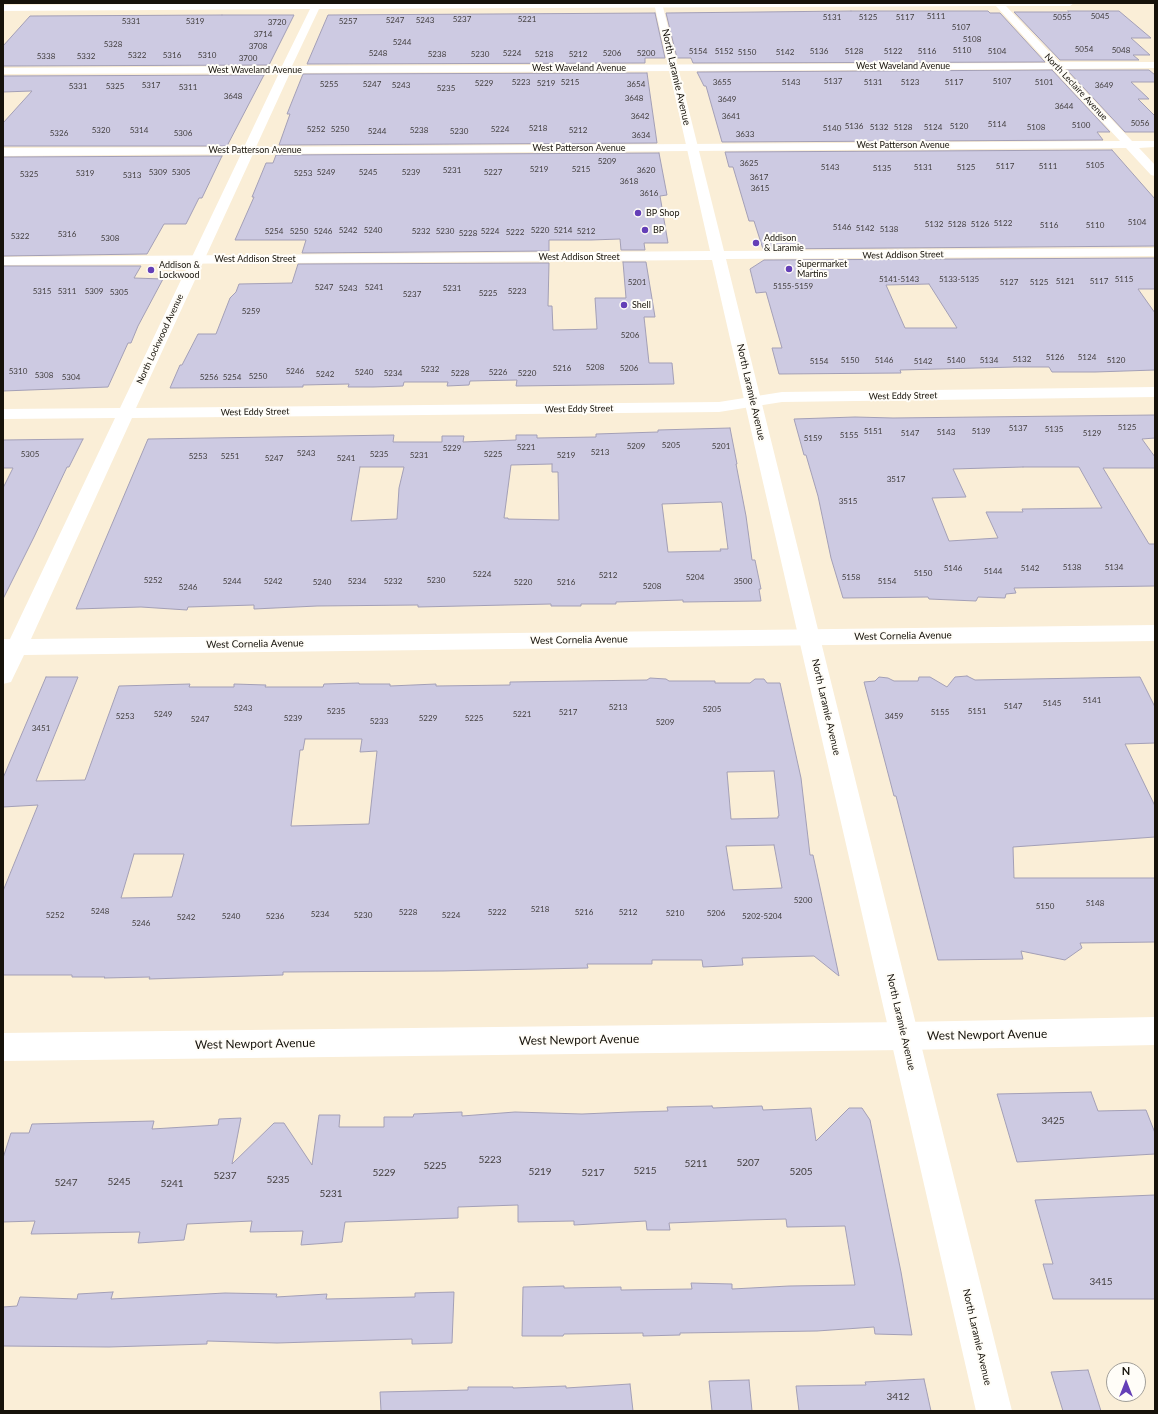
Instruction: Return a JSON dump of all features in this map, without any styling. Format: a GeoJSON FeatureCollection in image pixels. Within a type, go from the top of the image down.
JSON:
{"type":"FeatureCollection","features":[{"type":"Feature","properties":{"kind":"street","name":"North Leclaire Avenue"},"geometry":{"type":"LineString","coordinates":[[998,3],[1155,172]]}},
{"type":"Feature","properties":{"kind":"street"},"geometry":{"type":"LineString","coordinates":[[3,8],[316,5],[1070,3]]}},
{"type":"Feature","properties":{"kind":"street","name":"North Laramie Avenue"},"geometry":{"type":"LineString","coordinates":[[659,4],[994,1411]]}},
{"type":"Feature","properties":{"kind":"street","name":"North Lockwood Avenue"},"geometry":{"type":"LineString","coordinates":[[3,676],[10,647],[126,413],[316,5]]}},
{"type":"Feature","properties":{"kind":"street","name":"West Waveland Avenue"},"geometry":{"type":"LineString","coordinates":[[3,71],[1155,64]]}},
{"type":"Feature","properties":{"kind":"street","name":"West Patterson Avenue"},"geometry":{"type":"LineString","coordinates":[[3,152],[1155,144]]}},
{"type":"Feature","properties":{"kind":"street","name":"West Addison Street"},"geometry":{"type":"LineString","coordinates":[[3,261],[719,257],[1155,252]]}},
{"type":"Feature","properties":{"kind":"street","name":"West Eddy Street"},"geometry":{"type":"LineString","coordinates":[[3,414],[719,408],[782,397],[1155,392]]}},
{"type":"Feature","properties":{"kind":"street","name":"West Cornelia Avenue"},"geometry":{"type":"LineString","coordinates":[[10,647],[1155,633]]}},
{"type":"Feature","properties":{"kind":"street","name":"West Newport Avenue"},"geometry":{"type":"LineString","coordinates":[[3,1047],[905,1036],[1155,1031]]}},
{"type":"Feature","properties":{"kind":"building"},"geometry":{"type":"Polygon","coordinates":[[[988,11],[990,13],[1000,13],[1045,62],[693,63],[691,58],[677,58],[666,13],[988,11]]]}},
{"type":"Feature","properties":{"kind":"building"},"geometry":{"type":"Polygon","coordinates":[[[1068,11],[1119,11],[1151,38],[1131,38],[1150,55],[1133,55],[1139,60],[1060,60],[1014,12],[1069,12],[1068,11]]]}},
{"type":"Feature","properties":{"kind":"building"},"geometry":{"type":"Polygon","coordinates":[[[655,13],[665,58],[645,58],[645,63],[307,64],[328,15],[655,13]]]}},
{"type":"Feature","properties":{"kind":"building"},"geometry":{"type":"Polygon","coordinates":[[[294,15],[269,65],[3,66],[3,46],[30,16],[294,15]]]}},
{"type":"Feature","properties":{"kind":"building"},"geometry":{"type":"Polygon","coordinates":[[[1052,70],[1110,132],[1097,132],[1103,140],[722,142],[706,86],[704,86],[697,72],[1052,70]]]}},
{"type":"Feature","properties":{"kind":"building"},"geometry":{"type":"Polygon","coordinates":[[[1067,70],[1149,70],[1155,75],[1155,82],[1131,82],[1149,99],[1138,99],[1155,116],[1155,132],[1125,132],[1067,70]]]}},
{"type":"Feature","properties":{"kind":"building"},"geometry":{"type":"Polygon","coordinates":[[[647,73],[657,143],[279,145],[290,114],[287,114],[303,74],[647,73]]]}},
{"type":"Feature","properties":{"kind":"building"},"geometry":{"type":"Polygon","coordinates":[[[264,75],[227,146],[3,146],[3,123],[32,91],[3,92],[3,76],[264,75]]]}},
{"type":"Feature","properties":{"kind":"building"},"geometry":{"type":"Polygon","coordinates":[[[1112,150],[1155,199],[1155,246],[763,249],[754,221],[749,221],[733,167],[729,167],[725,152],[1112,150]]]}},
{"type":"Feature","properties":{"kind":"building"},"geometry":{"type":"Polygon","coordinates":[[[659,153],[667,195],[660,196],[668,243],[644,243],[645,250],[621,250],[620,239],[549,240],[549,251],[302,253],[306,240],[235,240],[254,197],[252,197],[266,163],[273,163],[276,155],[659,153]]]}},
{"type":"Feature","properties":{"kind":"building"},"geometry":{"type":"Polygon","coordinates":[[[222,156],[202,198],[199,198],[186,224],[164,224],[147,254],[3,256],[3,157],[222,156]]]}},
{"type":"Feature","properties":{"kind":"building"},"geometry":{"type":"Polygon","coordinates":[[[1155,258],[1155,289],[1138,289],[1155,313],[1155,370],[1052,372],[1049,367],[1015,367],[900,370],[901,373],[779,374],[772,348],[782,348],[766,292],[756,293],[750,269],[764,260],[1155,258]],[[929,284],[886,285],[905,328],[957,328],[929,284]]]}},
{"type":"Feature","properties":{"kind":"building"},"geometry":{"type":"Polygon","coordinates":[[[623,262],[646,262],[655,317],[644,317],[649,363],[672,363],[674,384],[516,386],[517,380],[470,381],[469,385],[447,386],[448,382],[404,382],[403,386],[373,387],[348,387],[349,384],[303,385],[303,387],[170,388],[180,365],[182,365],[198,334],[216,334],[230,298],[236,292],[239,284],[292,283],[298,264],[549,263],[548,306],[552,306],[553,330],[597,329],[595,298],[626,298],[623,262]]]}},
{"type":"Feature","properties":{"kind":"building"},"geometry":{"type":"Polygon","coordinates":[[[3,266],[141,266],[134,278],[163,279],[138,326],[131,343],[128,343],[108,387],[3,391],[3,266]]]}},
{"type":"Feature","properties":{"kind":"building"},"geometry":{"type":"Polygon","coordinates":[[[1155,415],[1155,438],[1142,439],[1155,457],[1155,468],[1103,468],[1149,544],[1155,544],[1155,586],[1014,588],[1016,593],[1006,594],[1005,598],[978,597],[976,601],[929,599],[928,597],[843,598],[831,558],[818,496],[794,419],[855,417],[893,418],[1155,415]],[[1079,467],[953,469],[966,497],[932,498],[949,541],[998,538],[986,512],[1023,512],[1022,509],[1102,508],[1079,467]]]}},
{"type":"Feature","properties":{"kind":"building"},"geometry":{"type":"Polygon","coordinates":[[[730,428],[746,516],[752,560],[755,560],[761,589],[759,589],[761,601],[683,602],[683,600],[616,602],[616,604],[581,604],[581,606],[551,606],[551,604],[418,607],[418,605],[317,606],[254,609],[254,605],[188,607],[187,610],[141,607],[76,609],[148,439],[394,435],[393,442],[442,442],[442,436],[464,436],[463,442],[516,440],[516,435],[537,435],[537,438],[596,437],[596,434],[658,432],[658,430],[730,428]],[[552,464],[511,465],[504,518],[559,520],[558,472],[552,472],[552,464]],[[360,467],[351,521],[397,519],[399,488],[404,467],[360,467]],[[721,502],[662,504],[668,552],[721,551],[720,549],[728,549],[721,502]]]}},
{"type":"Feature","properties":{"kind":"building"},"geometry":{"type":"Polygon","coordinates":[[[83,439],[69,467],[67,467],[3,599],[3,488],[13,468],[3,468],[3,440],[83,439]]]}},
{"type":"Feature","properties":{"kind":"building"},"geometry":{"type":"Polygon","coordinates":[[[967,676],[975,680],[1140,677],[1155,707],[1155,743],[1125,744],[1155,806],[1155,837],[1013,847],[1014,878],[1155,878],[1155,942],[1080,943],[1082,948],[1065,960],[1021,951],[1023,959],[938,960],[896,796],[894,796],[864,682],[875,681],[879,677],[888,678],[894,681],[918,681],[919,677],[930,677],[947,687],[955,677],[967,676]]]}},
{"type":"Feature","properties":{"kind":"building"},"geometry":{"type":"Polygon","coordinates":[[[46,677],[78,677],[36,781],[85,780],[119,686],[190,684],[189,687],[234,687],[234,684],[266,685],[265,687],[323,687],[324,684],[359,683],[390,684],[390,686],[436,684],[436,686],[510,685],[510,682],[647,680],[650,678],[666,679],[669,681],[750,683],[755,679],[764,679],[767,683],[780,683],[801,778],[810,855],[813,855],[839,976],[814,956],[742,958],[743,965],[703,967],[702,960],[652,960],[652,964],[587,964],[588,968],[283,972],[283,975],[149,979],[150,977],[104,978],[105,977],[72,977],[72,975],[3,975],[3,891],[38,805],[3,807],[3,778],[46,677]],[[305,739],[303,750],[300,750],[291,826],[369,824],[377,751],[360,752],[362,739],[305,739]],[[774,771],[727,772],[731,819],[778,818],[774,771]],[[774,845],[726,846],[733,890],[782,888],[774,845]],[[134,854],[121,898],[172,897],[184,854],[134,854]]]}},
{"type":"Feature","properties":{"kind":"building"},"geometry":{"type":"Polygon","coordinates":[[[1091,1092],[1098,1111],[1146,1110],[1155,1133],[1155,1154],[1017,1162],[997,1094],[1091,1092]]]}},
{"type":"Feature","properties":{"kind":"building"},"geometry":{"type":"Polygon","coordinates":[[[712,1106],[713,1108],[762,1106],[763,1110],[811,1108],[816,1141],[849,1108],[862,1108],[870,1120],[901,1272],[912,1335],[875,1334],[874,1327],[817,1331],[680,1333],[680,1335],[643,1336],[643,1333],[522,1336],[523,1287],[621,1287],[621,1290],[692,1289],[691,1283],[732,1284],[732,1289],[855,1285],[845,1226],[787,1227],[786,1219],[669,1223],[670,1230],[647,1230],[646,1221],[574,1225],[574,1221],[518,1222],[518,1205],[458,1207],[458,1218],[345,1222],[342,1242],[301,1245],[303,1231],[250,1232],[252,1221],[187,1224],[184,1240],[138,1243],[140,1232],[31,1234],[35,1221],[3,1222],[3,1158],[11,1133],[29,1133],[32,1124],[154,1121],[152,1129],[218,1125],[219,1119],[241,1118],[232,1164],[274,1123],[284,1123],[312,1165],[319,1115],[340,1115],[339,1127],[384,1127],[384,1117],[413,1117],[414,1114],[462,1112],[462,1116],[515,1112],[582,1114],[668,1111],[667,1107],[712,1106]]]}},
{"type":"Feature","properties":{"kind":"building"},"geometry":{"type":"Polygon","coordinates":[[[1155,1195],[1155,1299],[1053,1299],[1043,1264],[1053,1264],[1035,1200],[1155,1195]]]}},
{"type":"Feature","properties":{"kind":"building"},"geometry":{"type":"Polygon","coordinates":[[[113,1292],[111,1299],[225,1293],[277,1294],[276,1297],[327,1294],[326,1299],[415,1297],[415,1293],[454,1292],[452,1343],[412,1344],[412,1339],[277,1343],[207,1341],[207,1344],[109,1347],[3,1346],[3,1307],[17,1306],[20,1297],[77,1299],[78,1294],[113,1292]]]}},
{"type":"Feature","properties":{"kind":"building"},"geometry":{"type":"Polygon","coordinates":[[[1088,1370],[1101,1411],[1063,1411],[1051,1372],[1088,1370]]]}},
{"type":"Feature","properties":{"kind":"building"},"geometry":{"type":"Polygon","coordinates":[[[924,1379],[931,1411],[799,1411],[796,1386],[866,1385],[865,1382],[924,1379]]]}},
{"type":"Feature","properties":{"kind":"building"},"geometry":{"type":"Polygon","coordinates":[[[749,1380],[752,1411],[712,1411],[709,1381],[749,1380]]]}},
{"type":"Feature","properties":{"kind":"building"},"geometry":{"type":"Polygon","coordinates":[[[630,1384],[633,1411],[381,1411],[380,1392],[468,1390],[468,1387],[513,1388],[566,1386],[566,1388],[630,1384]]]}},
{"type":"Feature","properties":{"kind":"place","name":"BP Shop"},"geometry":{"type":"Point","coordinates":[638,213]}},
{"type":"Feature","properties":{"kind":"place","name":"BP"},"geometry":{"type":"Point","coordinates":[645,230]}},
{"type":"Feature","properties":{"kind":"place","name":"Addison & Laramie"},"geometry":{"type":"Point","coordinates":[756,243]}},
{"type":"Feature","properties":{"kind":"place","name":"Supermarket Martins"},"geometry":{"type":"Point","coordinates":[789,269]}},
{"type":"Feature","properties":{"kind":"place","name":"Addison & Lockwood"},"geometry":{"type":"Point","coordinates":[151,270]}},
{"type":"Feature","properties":{"kind":"place","name":"Shell"},"geometry":{"type":"Point","coordinates":[624,305]}}]}
